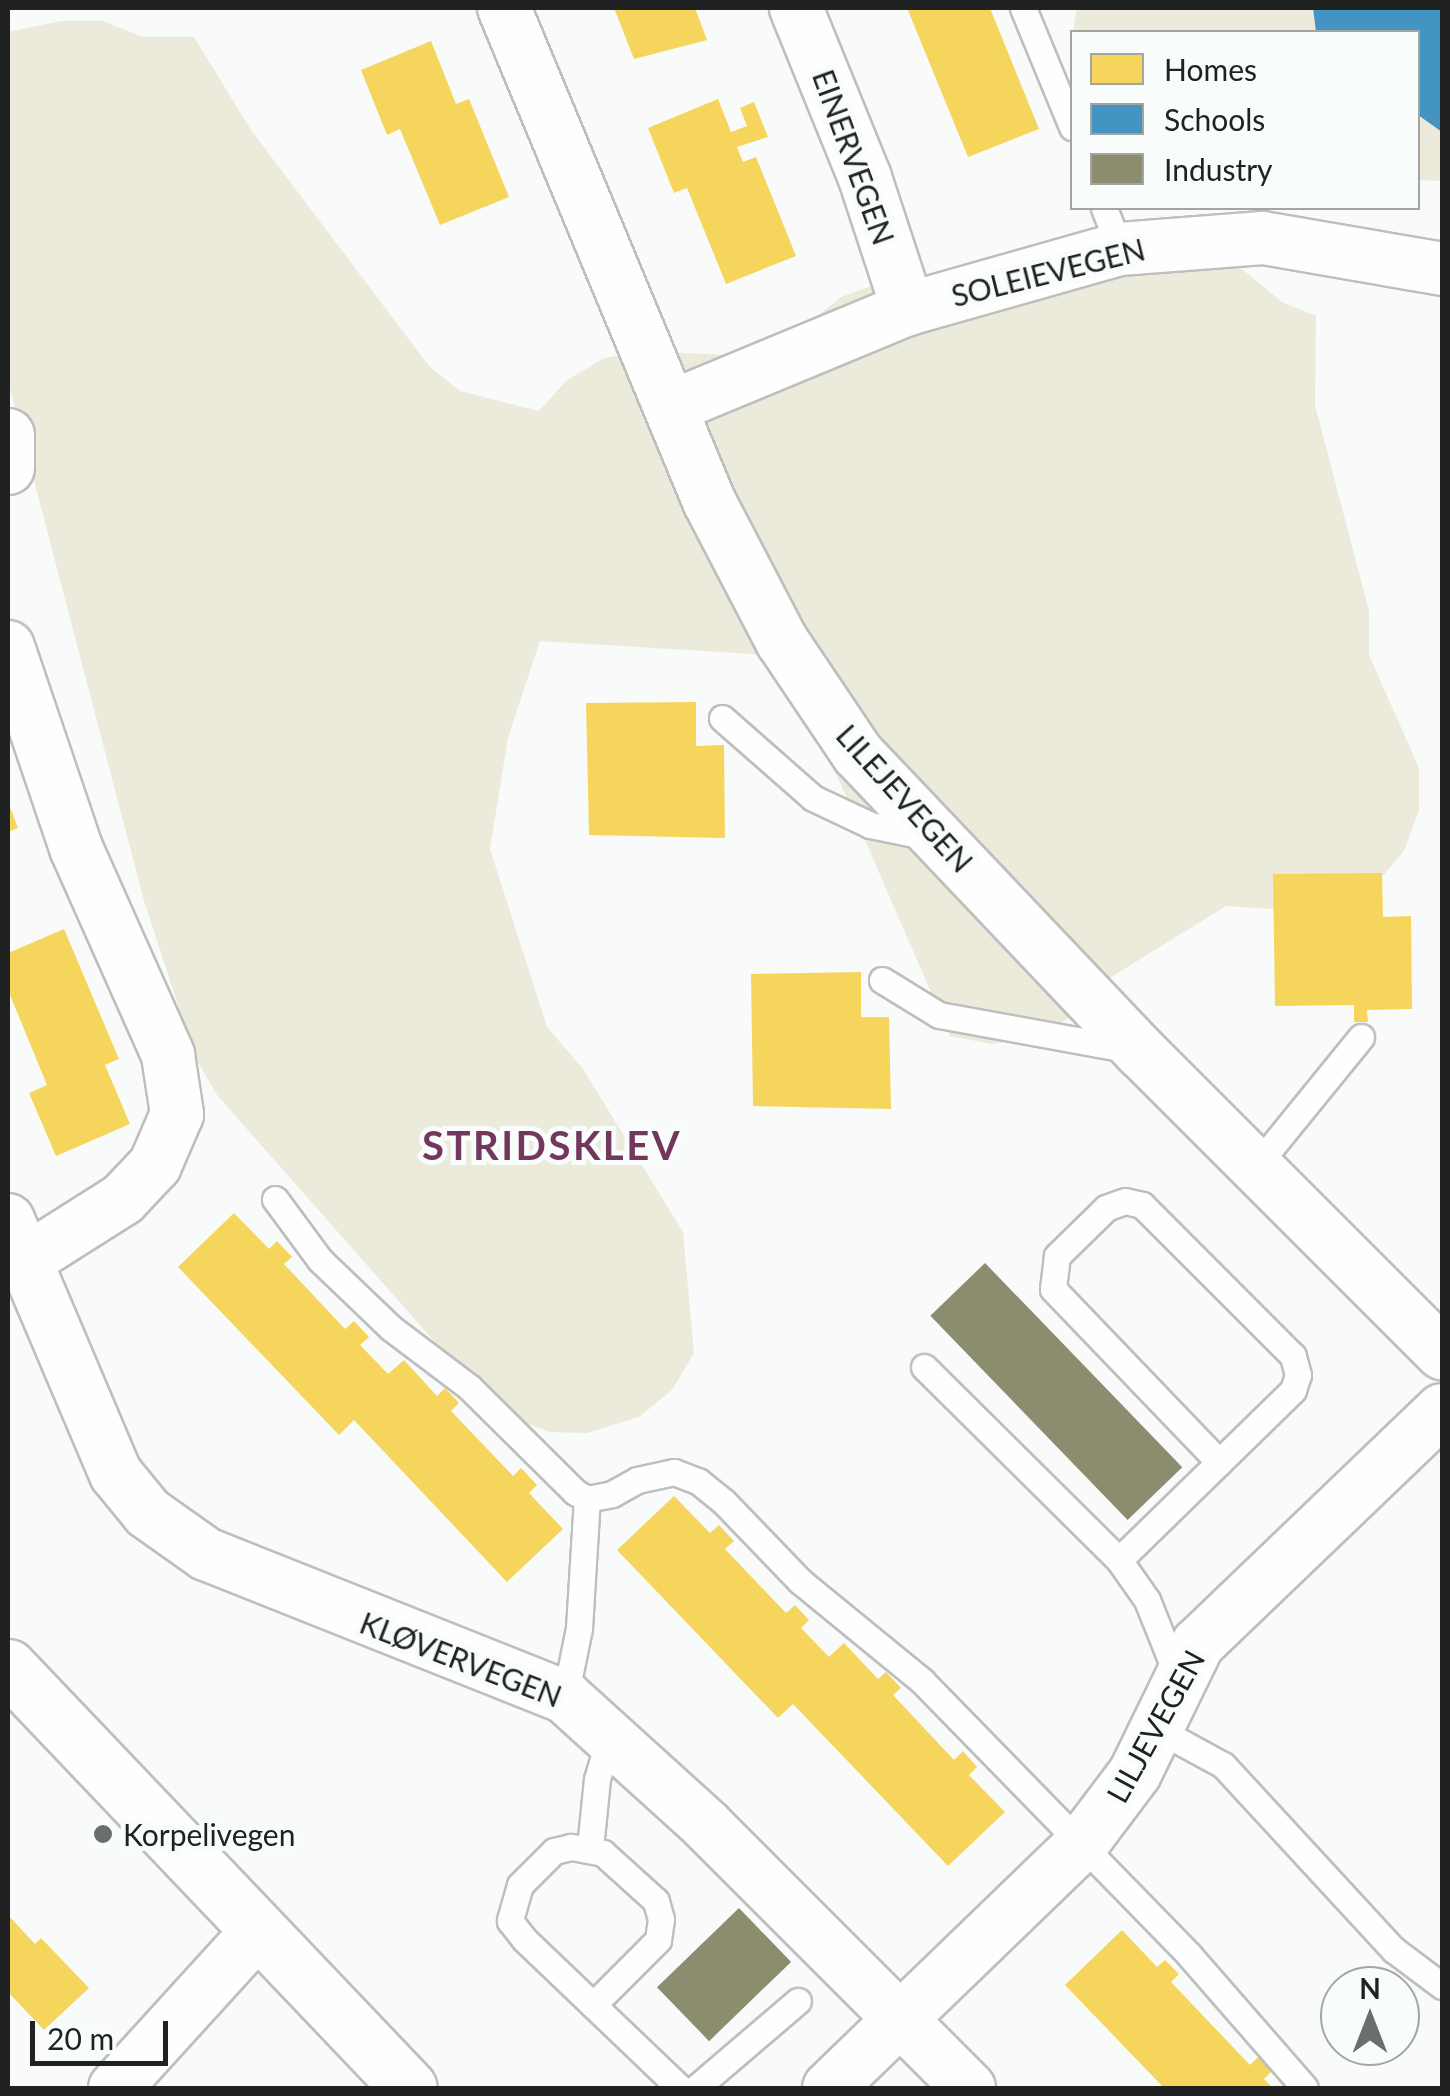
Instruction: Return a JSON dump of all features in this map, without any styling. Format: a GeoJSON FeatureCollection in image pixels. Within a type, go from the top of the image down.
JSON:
{"type":"FeatureCollection","features":[{"type":"Feature","properties":{"kind":"street","name":"LILEJEVEGEN"},"geometry":{"type":"LineString","coordinates":[[504,8],[709,502],[782,641],[858,754],[1140,1052],[1442,1353]]}},
{"type":"Feature","properties":{"kind":"street","name":"EINERVEGEN"},"geometry":{"type":"LineString","coordinates":[[796,8],[865,178],[908,309]]}},
{"type":"Feature","properties":{"kind":"street","name":"SOLEIEVEGEN"},"geometry":{"type":"LineString","coordinates":[[671,408],[1112,228],[1263,238],[1442,270]]}},
{"type":"Feature","properties":{"kind":"street"},"geometry":{"type":"LineString","coordinates":[[8,435],[8,468]]}},
{"type":"Feature","properties":{"kind":"street"},"geometry":{"type":"LineString","coordinates":[[8,647],[76,848],[168,1055],[177,1114],[155,1165],[123,1199],[12,1234]]}},
{"type":"Feature","properties":{"kind":"street","name":"KLØVERVEGEN"},"geometry":{"type":"LineString","coordinates":[[12,1234],[116,1474],[148,1514],[206,1554],[566,1697],[611,1733],[969,2088]]}},
{"type":"Feature","properties":{"kind":"street","name":"LILJEVEGEN"},"geometry":{"type":"LineString","coordinates":[[829,2088],[1080,1846],[1136,1772],[1178,1675],[1198,1644],[1442,1410]]}},
{"type":"Feature","properties":{"kind":"street"},"geometry":{"type":"LineString","coordinates":[[8,1666],[409,2088]]}},
{"type":"Feature","properties":{"kind":"street"},"geometry":{"type":"LineString","coordinates":[[115,2088],[259,1930]]}},
{"type":"Feature","properties":{"kind":"lane"},"geometry":{"type":"LineString","coordinates":[[1023,8],[1070,122]]}},
{"type":"Feature","properties":{"kind":"lane"},"geometry":{"type":"LineString","coordinates":[[722,718],[813,798],[870,825],[938,838]]}},
{"type":"Feature","properties":{"kind":"lane"},"geometry":{"type":"LineString","coordinates":[[882,980],[939,1015],[1140,1052]]}},
{"type":"Feature","properties":{"kind":"lane"},"geometry":{"type":"LineString","coordinates":[[1256,1165],[1361,1037]]}},
{"type":"Feature","properties":{"kind":"lane"},"geometry":{"type":"LineString","coordinates":[[275,1198],[320,1260],[588,1499]]}},
{"type":"Feature","properties":{"kind":"lane"},"geometry":{"type":"LineString","coordinates":[[1118,1560],[1294,1390],[1293,1356],[1142,1206],[1125,1201],[1106,1208],[1057,1256],[1053,1290],[1219,1462]]}},
{"type":"Feature","properties":{"kind":"lane"},"geometry":{"type":"LineString","coordinates":[[924,1367],[1118,1560],[1147,1600],[1178,1675]]}},
{"type":"Feature","properties":{"kind":"lane"},"geometry":{"type":"LineString","coordinates":[[588,1499],[660,1472],[698,1480],[800,1581],[922,1681],[1189,1955],[1305,2088]]}},
{"type":"Feature","properties":{"kind":"lane"},"geometry":{"type":"LineString","coordinates":[[566,1697],[579,1628],[588,1499]]}},
{"type":"Feature","properties":{"kind":"lane"},"geometry":{"type":"LineString","coordinates":[[1155,1728],[1224,1765],[1394,1950],[1442,1986]]}},
{"type":"Feature","properties":{"kind":"lane"},"geometry":{"type":"LineString","coordinates":[[590,1848],[596,1779],[611,1733]]}},
{"type":"Feature","properties":{"kind":"lane"},"geometry":{"type":"LineString","coordinates":[[592,2005],[658,1940],[661,1918],[656,1901],[590,1848],[554,1851],[520,1885],[510,1921],[592,2005],[680,2088]]}},
{"type":"Feature","properties":{"kind":"lane"},"geometry":{"type":"LineString","coordinates":[[696,2088],[798,2001]]}},
{"type":"Feature","properties":{"kind":"shaded area"},"geometry":{"type":"Polygon","coordinates":[[[1077,8],[1442,8],[1442,181],[1420,180],[1420,30],[1073,30],[1077,8]]]}},
{"type":"Feature","properties":{"kind":"shaded area"},"geometry":{"type":"Polygon","coordinates":[[[61,21],[103,21],[143,37],[194,37],[251,130],[429,366],[460,391],[539,411],[566,381],[604,358],[646,351],[787,358],[808,324],[841,297],[882,282],[1214,246],[1282,302],[1316,316],[1315,405],[1369,611],[1369,655],[1419,768],[1419,810],[1404,851],[1376,884],[1285,910],[1226,906],[1100,984],[1071,1017],[1034,1037],[992,1044],[950,1036],[785,656],[540,641],[508,738],[490,849],[547,1027],[583,1069],[683,1232],[694,1353],[672,1390],[639,1417],[587,1433],[549,1432],[509,1416],[479,1392],[217,1095],[195,1057],[144,901],[8,381],[8,32],[61,21]]]}},
{"type":"Feature","properties":{"kind":"building: Homes"},"geometry":{"type":"Polygon","coordinates":[[[614,8],[695,8],[707,40],[634,59],[614,8]]]}},
{"type":"Feature","properties":{"kind":"building: Homes"},"geometry":{"type":"Polygon","coordinates":[[[907,8],[990,8],[1039,129],[968,157],[907,8]]]}},
{"type":"Feature","properties":{"kind":"building: Homes"},"geometry":{"type":"Polygon","coordinates":[[[431,41],[456,104],[469,99],[509,197],[440,225],[400,129],[387,135],[361,70],[431,41]]]}},
{"type":"Feature","properties":{"kind":"building: Homes"},"geometry":{"type":"Polygon","coordinates":[[[718,99],[731,132],[747,126],[740,108],[754,102],[768,137],[737,147],[743,162],[756,157],[796,256],[726,284],[687,188],[674,193],[648,128],[718,99]]]}},
{"type":"Feature","properties":{"kind":"building: Homes"},"geometry":{"type":"Polygon","coordinates":[[[696,702],[696,746],[724,745],[725,838],[589,835],[586,703],[696,702]]]}},
{"type":"Feature","properties":{"kind":"building: Homes"},"geometry":{"type":"Polygon","coordinates":[[[8,802],[18,828],[8,832],[8,802]]]}},
{"type":"Feature","properties":{"kind":"building: Homes"},"geometry":{"type":"Polygon","coordinates":[[[1382,873],[1383,917],[1411,916],[1412,1009],[1367,1010],[1368,1022],[1354,1022],[1354,1005],[1275,1006],[1273,874],[1382,873]]]}},
{"type":"Feature","properties":{"kind":"building: Homes"},"geometry":{"type":"Polygon","coordinates":[[[64,929],[119,1059],[105,1065],[130,1124],[56,1156],[29,1093],[47,1085],[8,990],[8,953],[64,929]]]}},
{"type":"Feature","properties":{"kind":"building: Homes"},"geometry":{"type":"Polygon","coordinates":[[[861,972],[861,1017],[889,1017],[891,1109],[753,1106],[751,974],[861,972]]]}},
{"type":"Feature","properties":{"kind":"building: Homes"},"geometry":{"type":"Polygon","coordinates":[[[234,1213],[269,1249],[277,1241],[292,1257],[284,1264],[345,1329],[354,1321],[369,1337],[360,1345],[388,1374],[404,1360],[437,1396],[445,1388],[459,1403],[451,1411],[513,1476],[521,1468],[537,1485],[529,1493],[563,1529],[507,1582],[354,1420],[339,1435],[178,1267],[234,1213]]]}},
{"type":"Feature","properties":{"kind":"building: Homes"},"geometry":{"type":"Polygon","coordinates":[[[674,1496],[710,1533],[719,1525],[734,1541],[725,1549],[786,1613],[795,1605],[809,1620],[801,1628],[829,1657],[844,1643],[878,1679],[886,1672],[901,1688],[893,1695],[954,1760],[963,1751],[977,1767],[969,1775],[1005,1812],[948,1866],[793,1704],[778,1718],[617,1550],[674,1496]]]}},
{"type":"Feature","properties":{"kind":"building: Homes"},"geometry":{"type":"Polygon","coordinates":[[[8,1915],[35,1944],[41,1938],[89,1988],[44,2030],[8,1992],[8,1915]]]}},
{"type":"Feature","properties":{"kind":"building: Homes"},"geometry":{"type":"Polygon","coordinates":[[[1122,1930],[1157,1967],[1165,1960],[1179,1974],[1171,1982],[1250,2065],[1258,2057],[1272,2071],[1264,2079],[1273,2088],[1164,2088],[1065,1985],[1122,1930]]]}},
{"type":"Feature","properties":{"kind":"building: Schools"},"geometry":{"type":"Polygon","coordinates":[[[1313,8],[1442,8],[1442,132],[1420,116],[1420,30],[1316,30],[1313,8]]]}},
{"type":"Feature","properties":{"kind":"building: Industry"},"geometry":{"type":"Polygon","coordinates":[[[985,1263],[1182,1467],[1128,1520],[930,1316],[985,1263]]]}},
{"type":"Feature","properties":{"kind":"building: Industry"},"geometry":{"type":"Polygon","coordinates":[[[739,1908],[791,1962],[709,2041],[657,1987],[739,1908]]]}},
{"type":"Feature","properties":{"kind":"place","name":"Korpelivegen"},"geometry":{"type":"Point","coordinates":[103,1834]}},
{"type":"Feature","properties":{"kind":"district","name":"STRIDSKLEV"},"geometry":{"type":"Point","coordinates":[552,1145]}}]}
